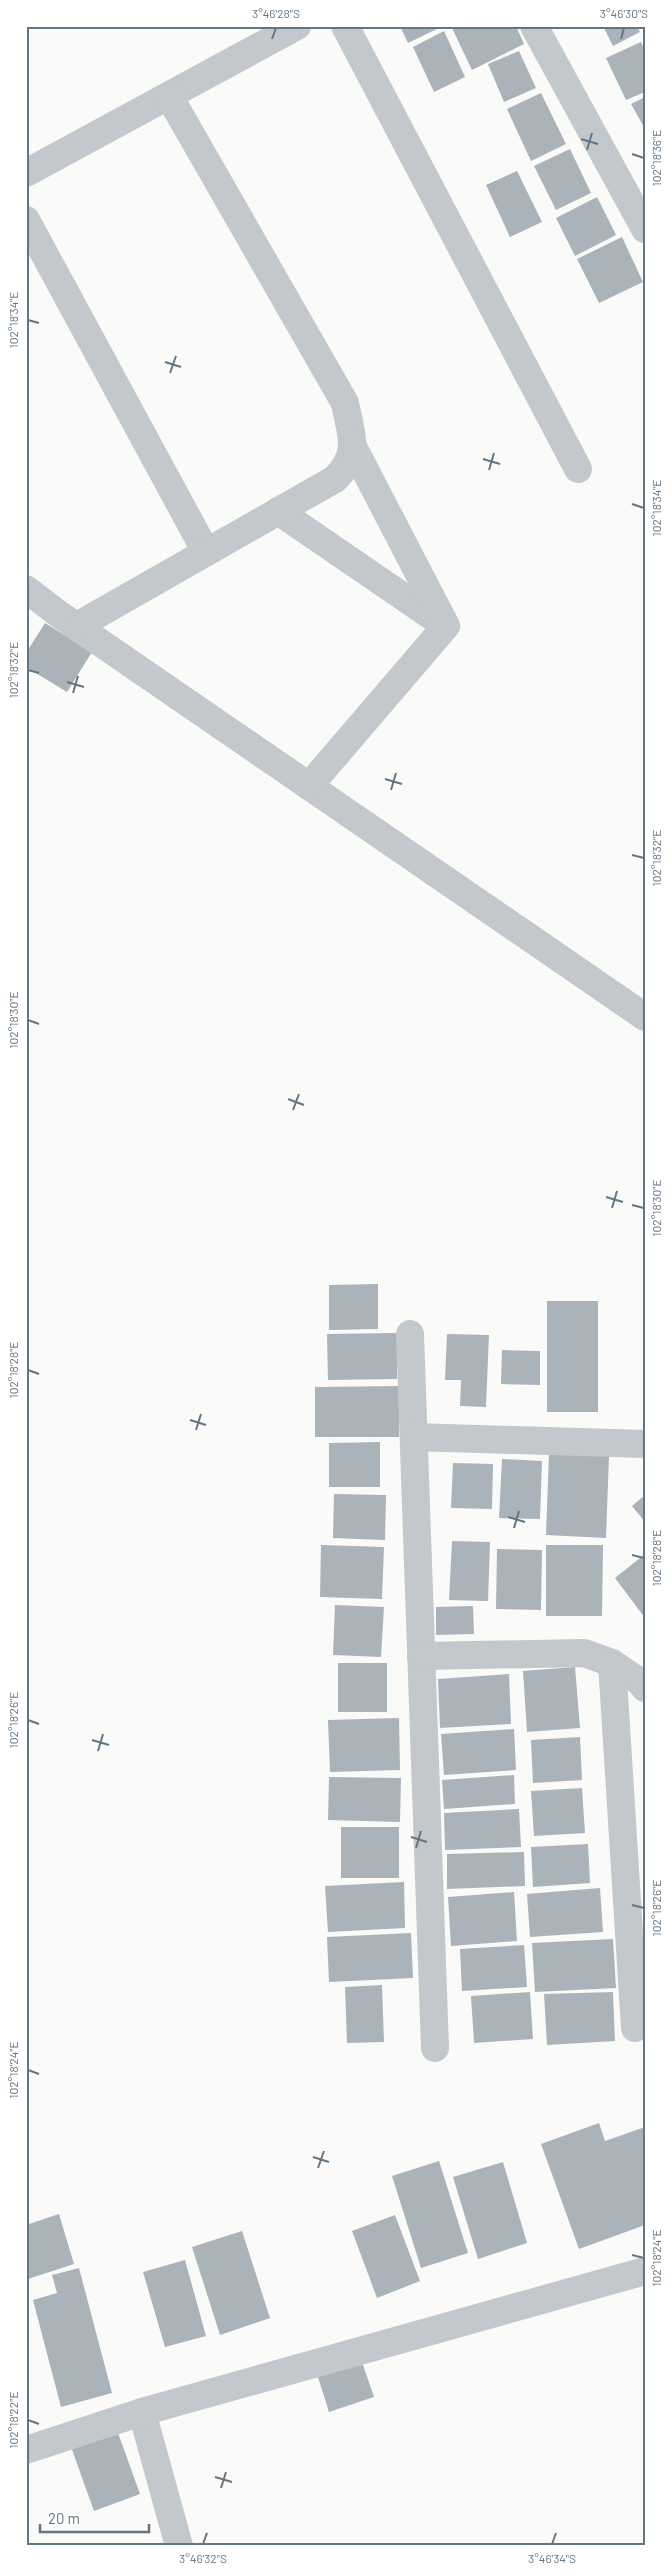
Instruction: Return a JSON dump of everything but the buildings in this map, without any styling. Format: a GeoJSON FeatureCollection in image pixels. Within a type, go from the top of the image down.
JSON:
{"type":"FeatureCollection","features":[{"type":"Feature","properties":{"kind":"street"},"geometry":{"type":"LineString","coordinates":[[26,173],[297,26]]}},
{"type":"Feature","properties":{"kind":"street"},"geometry":{"type":"LineString","coordinates":[[345,26],[578,469]]}},
{"type":"Feature","properties":{"kind":"street"},"geometry":{"type":"LineString","coordinates":[[534,26],[645,229]]}},
{"type":"Feature","properties":{"kind":"street"},"geometry":{"type":"LineString","coordinates":[[169,96],[345,403],[352,445],[446,626]]}},
{"type":"Feature","properties":{"kind":"street"},"geometry":{"type":"LineString","coordinates":[[26,220],[206,552]]}},
{"type":"Feature","properties":{"kind":"street"},"geometry":{"type":"LineString","coordinates":[[77,626],[335,479],[348,466],[352,445]]}},
{"type":"Feature","properties":{"kind":"street"},"geometry":{"type":"LineString","coordinates":[[278,511],[446,626]]}},
{"type":"Feature","properties":{"kind":"street"},"geometry":{"type":"LineString","coordinates":[[26,589],[645,1017]]}},
{"type":"Feature","properties":{"kind":"street"},"geometry":{"type":"LineString","coordinates":[[309,786],[446,626]]}},
{"type":"Feature","properties":{"kind":"street"},"geometry":{"type":"LineString","coordinates":[[410,1334],[434,2048]]}},
{"type":"Feature","properties":{"kind":"street"},"geometry":{"type":"LineString","coordinates":[[414,1437],[645,1444]]}},
{"type":"Feature","properties":{"kind":"street"},"geometry":{"type":"LineString","coordinates":[[421,1656],[584,1653],[612,1663],[640,1682],[645,1688]]}},
{"type":"Feature","properties":{"kind":"street"},"geometry":{"type":"LineString","coordinates":[[612,1663],[635,2028]]}},
{"type":"Feature","properties":{"kind":"street"},"geometry":{"type":"LineString","coordinates":[[26,2450],[142,2412],[645,2271]]}},
{"type":"Feature","properties":{"kind":"street"},"geometry":{"type":"LineString","coordinates":[[142,2412],[179,2546]]}}]}
